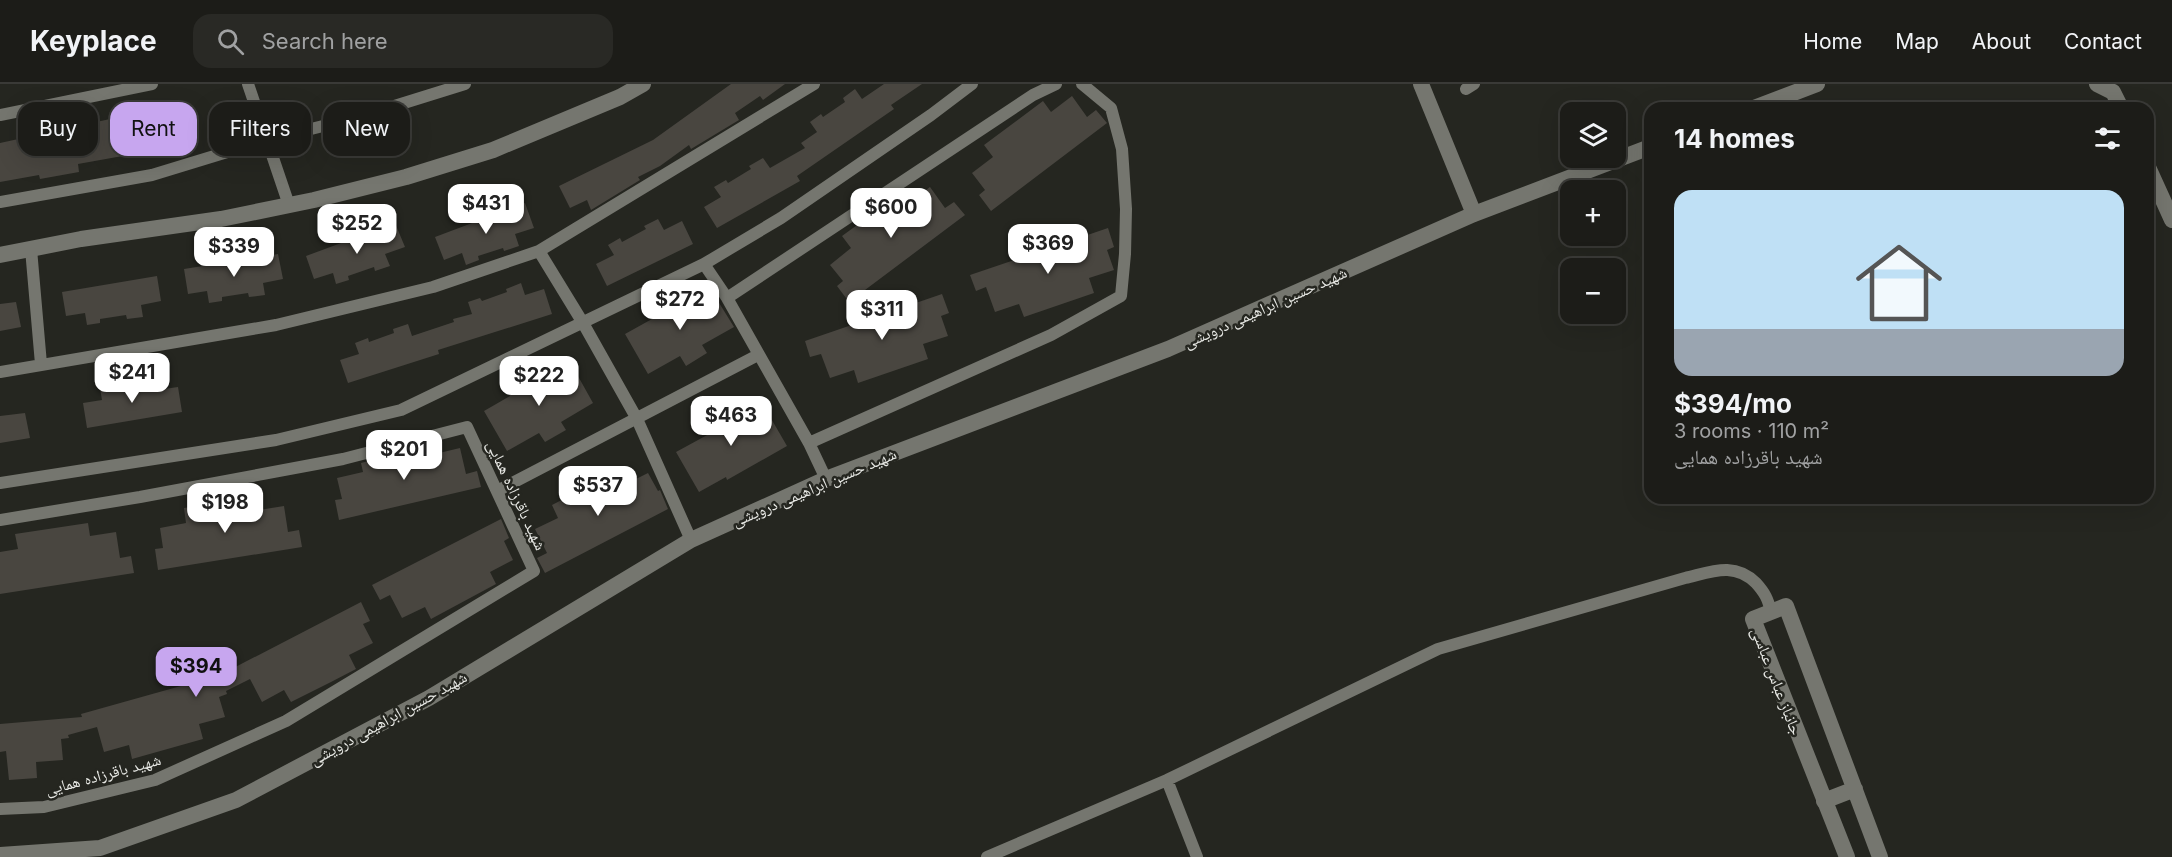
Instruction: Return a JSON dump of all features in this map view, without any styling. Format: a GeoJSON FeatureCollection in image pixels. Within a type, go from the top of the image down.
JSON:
{"type":"FeatureCollection","features":[{"type":"Feature","properties":{"kind":"street"},"geometry":{"type":"LineString","coordinates":[[0,116],[152,84]]}},
{"type":"Feature","properties":{"kind":"street"},"geometry":{"type":"LineString","coordinates":[[248,84],[254,102]]}},
{"type":"Feature","properties":{"kind":"street"},"geometry":{"type":"LineString","coordinates":[[311,129],[360,117],[465,84]]}},
{"type":"Feature","properties":{"kind":"street"},"geometry":{"type":"LineString","coordinates":[[0,255],[81,239],[221,219],[406,177],[493,150],[620,97],[643,84]]}},
{"type":"Feature","properties":{"kind":"street"},"geometry":{"type":"LineString","coordinates":[[0,372],[276,325],[433,287],[539,251],[814,84]]}},
{"type":"Feature","properties":{"kind":"street"},"geometry":{"type":"LineString","coordinates":[[0,483],[276,440],[401,410],[704,264],[781,218],[931,116],[972,84]]}},
{"type":"Feature","properties":{"kind":"street"},"geometry":{"type":"LineString","coordinates":[[727,298],[1023,102],[1056,84]]}},
{"type":"Feature","properties":{"kind":"street"},"geometry":{"type":"LineString","coordinates":[[809,443],[1051,335],[1121,296],[1126,209],[1122,149],[1111,108],[1082,84]]}},
{"type":"Feature","properties":{"kind":"street"},"geometry":{"type":"LineString","coordinates":[[1421,84],[1474,214]]}},
{"type":"Feature","properties":{"kind":"street"},"geometry":{"type":"LineString","coordinates":[[1770,102],[1817,84]]}},
{"type":"Feature","properties":{"kind":"street"},"geometry":{"type":"LineString","coordinates":[[2097,84],[2114,92],[2118,102]]}},
{"type":"Feature","properties":{"kind":"street","name":"شهید حسین ابراهیمی درویشی"},"geometry":{"type":"LineString","coordinates":[[0,855],[100,848],[236,800],[429,698],[691,540],[826,480],[1168,349],[1474,214],[1644,149]]}},
{"type":"Feature","properties":{"kind":"street"},"geometry":{"type":"LineString","coordinates":[[0,202],[152,175],[214,156]]}},
{"type":"Feature","properties":{"kind":"street"},"geometry":{"type":"LineString","coordinates":[[272,156],[288,205]]}},
{"type":"Feature","properties":{"kind":"street"},"geometry":{"type":"LineString","coordinates":[[2154,180],[2172,220]]}},
{"type":"Feature","properties":{"kind":"street"},"geometry":{"type":"LineString","coordinates":[[31,249],[41,364]]}},
{"type":"Feature","properties":{"kind":"street"},"geometry":{"type":"LineString","coordinates":[[539,251],[637,419],[691,540]]}},
{"type":"Feature","properties":{"kind":"street"},"geometry":{"type":"LineString","coordinates":[[704,264],[727,298],[809,443],[826,480]]}},
{"type":"Feature","properties":{"kind":"street"},"geometry":{"type":"LineString","coordinates":[[497,491],[758,355]]}},
{"type":"Feature","properties":{"kind":"street","name":"شهید باقرزاده همایی"},"geometry":{"type":"LineString","coordinates":[[0,520],[344,459],[467,427],[534,571],[286,722],[155,780],[44,807],[0,809]]}},
{"type":"Feature","properties":{"kind":"street"},"geometry":{"type":"LineString","coordinates":[[987,857],[1167,780],[1438,649],[1718,570],[1735,570],[1750,577],[1767,596],[1771,612]]}},
{"type":"Feature","properties":{"kind":"street","name":"جانباز عباس عباسی"},"geometry":{"type":"LineString","coordinates":[[1847,857],[1752,619],[1786,606],[1880,857]]}},
{"type":"Feature","properties":{"kind":"street"},"geometry":{"type":"LineString","coordinates":[[1167,780],[1197,857]]}},
{"type":"Feature","properties":{"kind":"street"},"geometry":{"type":"LineString","coordinates":[[1824,801],[1855,789]]}},
{"type":"Feature","properties":{"kind":"building"},"geometry":{"type":"Polygon","coordinates":[[[731,84],[785,84],[763,100],[760,96],[735,113],[739,120],[691,149],[689,145],[660,166],[638,177],[640,180],[591,210],[587,200],[570,208],[559,186],[653,140],[731,84]]]}},
{"type":"Feature","properties":{"kind":"building"},"geometry":{"type":"Polygon","coordinates":[[[884,84],[922,84],[891,105],[894,109],[797,176],[800,181],[717,228],[704,207],[721,197],[714,187],[726,180],[728,183],[751,169],[749,166],[763,158],[770,168],[805,148],[801,143],[817,132],[810,122],[821,114],[823,117],[845,102],[843,98],[855,89],[862,99],[884,84]]]}},
{"type":"Feature","properties":{"kind":"building"},"geometry":{"type":"Polygon","coordinates":[[[1072,96],[1087,117],[1096,110],[1107,123],[991,211],[979,195],[985,190],[972,173],[993,157],[984,145],[1043,101],[1051,112],[1072,96]]]}},
{"type":"Feature","properties":{"kind":"building"},"geometry":{"type":"Polygon","coordinates":[[[110,119],[110,156],[123,156],[78,164],[79,172],[40,179],[39,175],[0,182],[0,143],[18,139],[18,156],[98,156],[98,122],[110,119]]]}},
{"type":"Feature","properties":{"kind":"building"},"geometry":{"type":"Polygon","coordinates":[[[930,187],[945,208],[954,202],[965,215],[849,302],[837,286],[843,281],[830,265],[851,248],[842,236],[901,193],[909,203],[930,187]]]}},
{"type":"Feature","properties":{"kind":"building"},"geometry":{"type":"Polygon","coordinates":[[[525,203],[534,228],[515,234],[519,246],[504,251],[503,248],[478,256],[479,260],[466,265],[462,253],[444,260],[435,237],[525,203]]]}},
{"type":"Feature","properties":{"kind":"building"},"geometry":{"type":"Polygon","coordinates":[[[658,219],[664,230],[682,221],[693,244],[607,286],[596,264],[614,255],[608,245],[620,238],[622,242],[646,229],[644,226],[658,219]]]}},
{"type":"Feature","properties":{"kind":"building"},"geometry":{"type":"Polygon","coordinates":[[[395,223],[405,247],[385,254],[390,266],[375,271],[374,267],[348,276],[349,280],[336,284],[333,273],[314,279],[306,256],[395,223]]]}},
{"type":"Feature","properties":{"kind":"building"},"geometry":{"type":"Polygon","coordinates":[[[1108,228],[1114,247],[1107,250],[1114,270],[1089,278],[1094,293],[1024,317],[1019,304],[995,312],[986,287],[976,291],[970,275],[1108,228]]]}},
{"type":"Feature","properties":{"kind":"building"},"geometry":{"type":"Polygon","coordinates":[[[278,254],[283,279],[263,283],[265,295],[249,297],[248,293],[222,297],[222,301],[209,303],[207,291],[188,294],[184,269],[278,254]]]}},
{"type":"Feature","properties":{"kind":"building"},"geometry":{"type":"Polygon","coordinates":[[[157,276],[161,301],[141,305],[143,317],[127,319],[126,315],[100,319],[100,323],[87,325],[85,313],[66,316],[62,292],[157,276]]]}},
{"type":"Feature","properties":{"kind":"building"},"geometry":{"type":"Polygon","coordinates":[[[521,283],[525,295],[544,289],[552,314],[438,350],[439,354],[348,383],[340,360],[359,354],[355,343],[368,338],[369,342],[394,333],[393,329],[408,324],[412,336],[454,322],[453,319],[472,314],[468,302],[480,298],[482,301],[507,292],[506,289],[521,283]]]}},
{"type":"Feature","properties":{"kind":"building"},"geometry":{"type":"Polygon","coordinates":[[[708,285],[734,327],[702,345],[707,353],[686,366],[680,356],[648,374],[625,334],[652,319],[650,317],[708,285]]]}},
{"type":"Feature","properties":{"kind":"building"},"geometry":{"type":"Polygon","coordinates":[[[942,294],[949,313],[941,316],[948,336],[923,344],[928,359],[858,383],[854,370],[830,378],[821,354],[810,357],[805,341],[942,294]]]}},
{"type":"Feature","properties":{"kind":"building"},"geometry":{"type":"Polygon","coordinates":[[[16,302],[21,327],[0,331],[0,304],[16,302]]]}},
{"type":"Feature","properties":{"kind":"building"},"geometry":{"type":"Polygon","coordinates":[[[569,360],[593,403],[561,422],[566,430],[545,442],[539,433],[507,451],[484,411],[569,360]]]}},
{"type":"Feature","properties":{"kind":"building"},"geometry":{"type":"Polygon","coordinates":[[[155,378],[157,390],[178,387],[182,412],[87,428],[83,403],[102,400],[100,388],[113,386],[114,389],[141,385],[140,381],[155,378]]]}},
{"type":"Feature","properties":{"kind":"building"},"geometry":{"type":"Polygon","coordinates":[[[762,403],[787,446],[727,480],[726,477],[699,492],[676,452],[709,434],[703,424],[725,412],[729,421],[762,403]]]}},
{"type":"Feature","properties":{"kind":"building"},"geometry":{"type":"Polygon","coordinates":[[[25,413],[30,438],[0,443],[0,416],[25,413]]]}},
{"type":"Feature","properties":{"kind":"building"},"geometry":{"type":"Polygon","coordinates":[[[433,444],[435,454],[460,448],[466,474],[477,471],[481,487],[339,520],[335,500],[342,499],[337,478],[363,472],[361,463],[433,444]]]}},
{"type":"Feature","properties":{"kind":"building"},"geometry":{"type":"Polygon","coordinates":[[[617,471],[624,485],[648,473],[658,491],[660,490],[668,509],[545,573],[537,558],[547,553],[535,529],[558,518],[552,505],[617,471]]]}},
{"type":"Feature","properties":{"kind":"building"},"geometry":{"type":"Polygon","coordinates":[[[256,497],[259,510],[284,506],[288,532],[299,530],[302,547],[158,570],[155,549],[163,548],[160,528],[186,523],[184,508],[256,497]]]}},
{"type":"Feature","properties":{"kind":"building"},"geometry":{"type":"Polygon","coordinates":[[[501,519],[509,538],[504,541],[513,560],[490,572],[496,584],[431,619],[425,607],[402,618],[390,595],[380,600],[372,585],[501,519]]]}},
{"type":"Feature","properties":{"kind":"building"},"geometry":{"type":"Polygon","coordinates":[[[88,523],[90,536],[116,532],[120,558],[131,556],[134,573],[0,594],[0,552],[18,549],[15,534],[88,523]]]}},
{"type":"Feature","properties":{"kind":"building"},"geometry":{"type":"Polygon","coordinates":[[[361,602],[370,621],[363,624],[373,643],[349,655],[356,669],[331,682],[291,702],[284,690],[262,702],[250,679],[219,697],[225,717],[199,724],[203,739],[132,759],[129,745],[104,752],[97,727],[61,739],[63,760],[36,762],[37,778],[9,780],[6,751],[0,752],[0,724],[82,717],[81,714],[220,675],[361,602]]]}}]}
